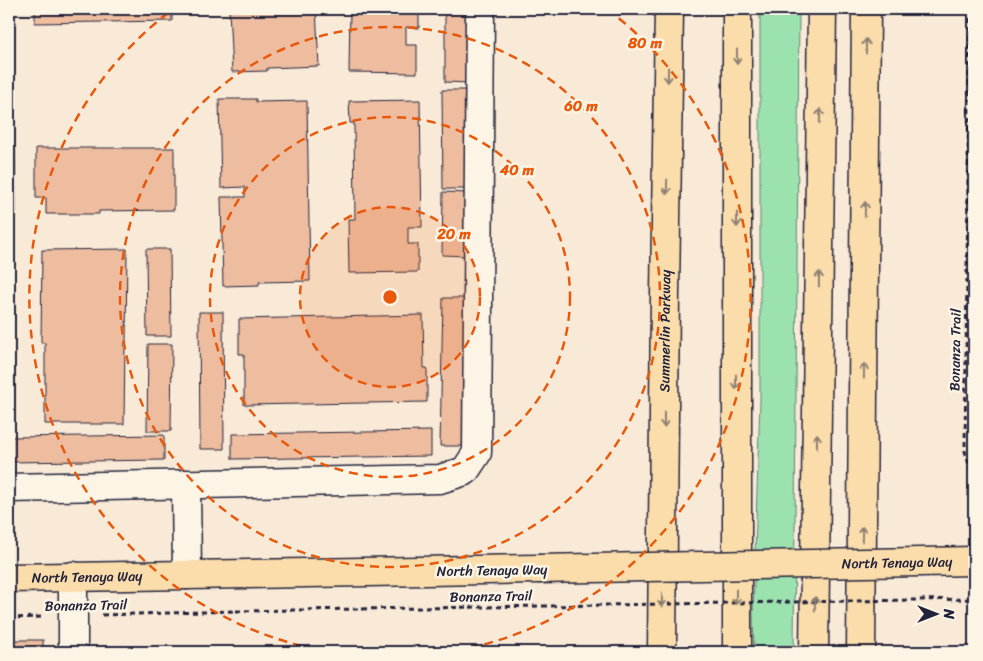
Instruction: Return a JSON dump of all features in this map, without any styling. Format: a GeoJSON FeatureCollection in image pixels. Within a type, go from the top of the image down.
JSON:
{"type":"FeatureCollection","features":[{"type":"Feature","properties":{"kind":"main road","name":"Summerlin Parkway"},"geometry":{"type":"LineString","coordinates":[[662,652],[669,9]]}},
{"type":"Feature","properties":{"kind":"main road"},"geometry":{"type":"LineString","coordinates":[[736,652],[737,9]]}},
{"type":"Feature","properties":{"kind":"main road"},"geometry":{"type":"LineString","coordinates":[[814,652],[822,9]]}},
{"type":"Feature","properties":{"kind":"main road"},"geometry":{"type":"LineString","coordinates":[[861,652],[866,9]]}},
{"type":"Feature","properties":{"kind":"main road","name":"North Tenaya Way"},"geometry":{"type":"LineString","coordinates":[[9,578],[974,561]]}},
{"type":"Feature","properties":{"kind":"street"},"geometry":{"type":"LineString","coordinates":[[9,488],[440,479],[465,471],[477,453],[480,9]]}},
{"type":"Feature","properties":{"kind":"street"},"geometry":{"type":"LineString","coordinates":[[186,484],[187,575]]}},
{"type":"Feature","properties":{"kind":"street"},"geometry":{"type":"LineString","coordinates":[[72,652],[73,576]]}},
{"type":"Feature","properties":{"kind":"path","name":"Bonanza Trail"},"geometry":{"type":"LineString","coordinates":[[970,9],[965,451],[974,481]]}},
{"type":"Feature","properties":{"kind":"path","name":"Bonanza Trail"},"geometry":{"type":"LineString","coordinates":[[9,618],[236,611],[974,599]]}},
{"type":"Feature","properties":{"kind":"green space"},"geometry":{"type":"Polygon","coordinates":[[[760,9],[799,9],[794,652],[754,652],[753,613],[760,401],[760,9]]]}},
{"type":"Feature","properties":{"kind":"building"},"geometry":{"type":"Polygon","coordinates":[[[35,9],[172,9],[172,21],[35,23],[35,9]]]}},
{"type":"Feature","properties":{"kind":"building"},"geometry":{"type":"Polygon","coordinates":[[[229,9],[316,9],[319,66],[267,68],[267,71],[232,72],[229,9]]]}},
{"type":"Feature","properties":{"kind":"building"},"geometry":{"type":"Polygon","coordinates":[[[350,9],[419,9],[419,28],[406,27],[406,45],[417,45],[417,73],[349,72],[350,9]]]}},
{"type":"Feature","properties":{"kind":"building"},"geometry":{"type":"Polygon","coordinates":[[[445,9],[469,9],[469,83],[445,82],[445,9]]]}},
{"type":"Feature","properties":{"kind":"building"},"geometry":{"type":"Polygon","coordinates":[[[442,90],[467,90],[468,189],[443,189],[442,90]]]}},
{"type":"Feature","properties":{"kind":"building"},"geometry":{"type":"Polygon","coordinates":[[[219,99],[256,99],[256,102],[307,101],[310,281],[259,282],[259,285],[223,286],[221,197],[245,197],[245,187],[221,188],[219,99]]]}},
{"type":"Feature","properties":{"kind":"building"},"geometry":{"type":"Polygon","coordinates":[[[420,100],[422,227],[408,227],[408,244],[418,244],[418,272],[349,273],[348,219],[355,219],[354,123],[350,123],[349,101],[420,100]]]}},
{"type":"Feature","properties":{"kind":"building"},"geometry":{"type":"Polygon","coordinates":[[[36,148],[174,148],[174,210],[99,211],[99,214],[46,214],[46,198],[36,198],[36,148]]]}},
{"type":"Feature","properties":{"kind":"building"},"geometry":{"type":"Polygon","coordinates":[[[9,150],[15,150],[16,212],[9,212],[9,150]]]}},
{"type":"Feature","properties":{"kind":"building"},"geometry":{"type":"Polygon","coordinates":[[[443,192],[468,193],[467,256],[442,255],[443,192]]]}},
{"type":"Feature","properties":{"kind":"building"},"geometry":{"type":"Polygon","coordinates":[[[127,249],[124,424],[45,424],[45,343],[41,343],[42,250],[127,249]]]}},
{"type":"Feature","properties":{"kind":"building"},"geometry":{"type":"Polygon","coordinates":[[[146,249],[170,249],[171,336],[147,336],[146,249]]]}},
{"type":"Feature","properties":{"kind":"building"},"geometry":{"type":"Polygon","coordinates":[[[443,298],[466,298],[464,446],[440,446],[443,298]]]}},
{"type":"Feature","properties":{"kind":"building"},"geometry":{"type":"Polygon","coordinates":[[[199,312],[223,312],[224,449],[200,449],[199,312]]]}},
{"type":"Feature","properties":{"kind":"building"},"geometry":{"type":"Polygon","coordinates":[[[423,315],[424,368],[427,368],[427,402],[244,405],[244,354],[239,354],[239,319],[423,315]]]}},
{"type":"Feature","properties":{"kind":"building"},"geometry":{"type":"Polygon","coordinates":[[[148,344],[172,344],[171,431],[147,431],[148,344]]]}},
{"type":"Feature","properties":{"kind":"building"},"geometry":{"type":"Polygon","coordinates":[[[431,431],[431,456],[232,459],[232,434],[431,431]]]}},
{"type":"Feature","properties":{"kind":"building"},"geometry":{"type":"Polygon","coordinates":[[[164,435],[164,460],[9,462],[9,437],[164,435]]]}},
{"type":"Feature","properties":{"kind":"building"},"geometry":{"type":"Polygon","coordinates":[[[9,640],[43,640],[43,652],[9,652],[9,640]]]}}]}
